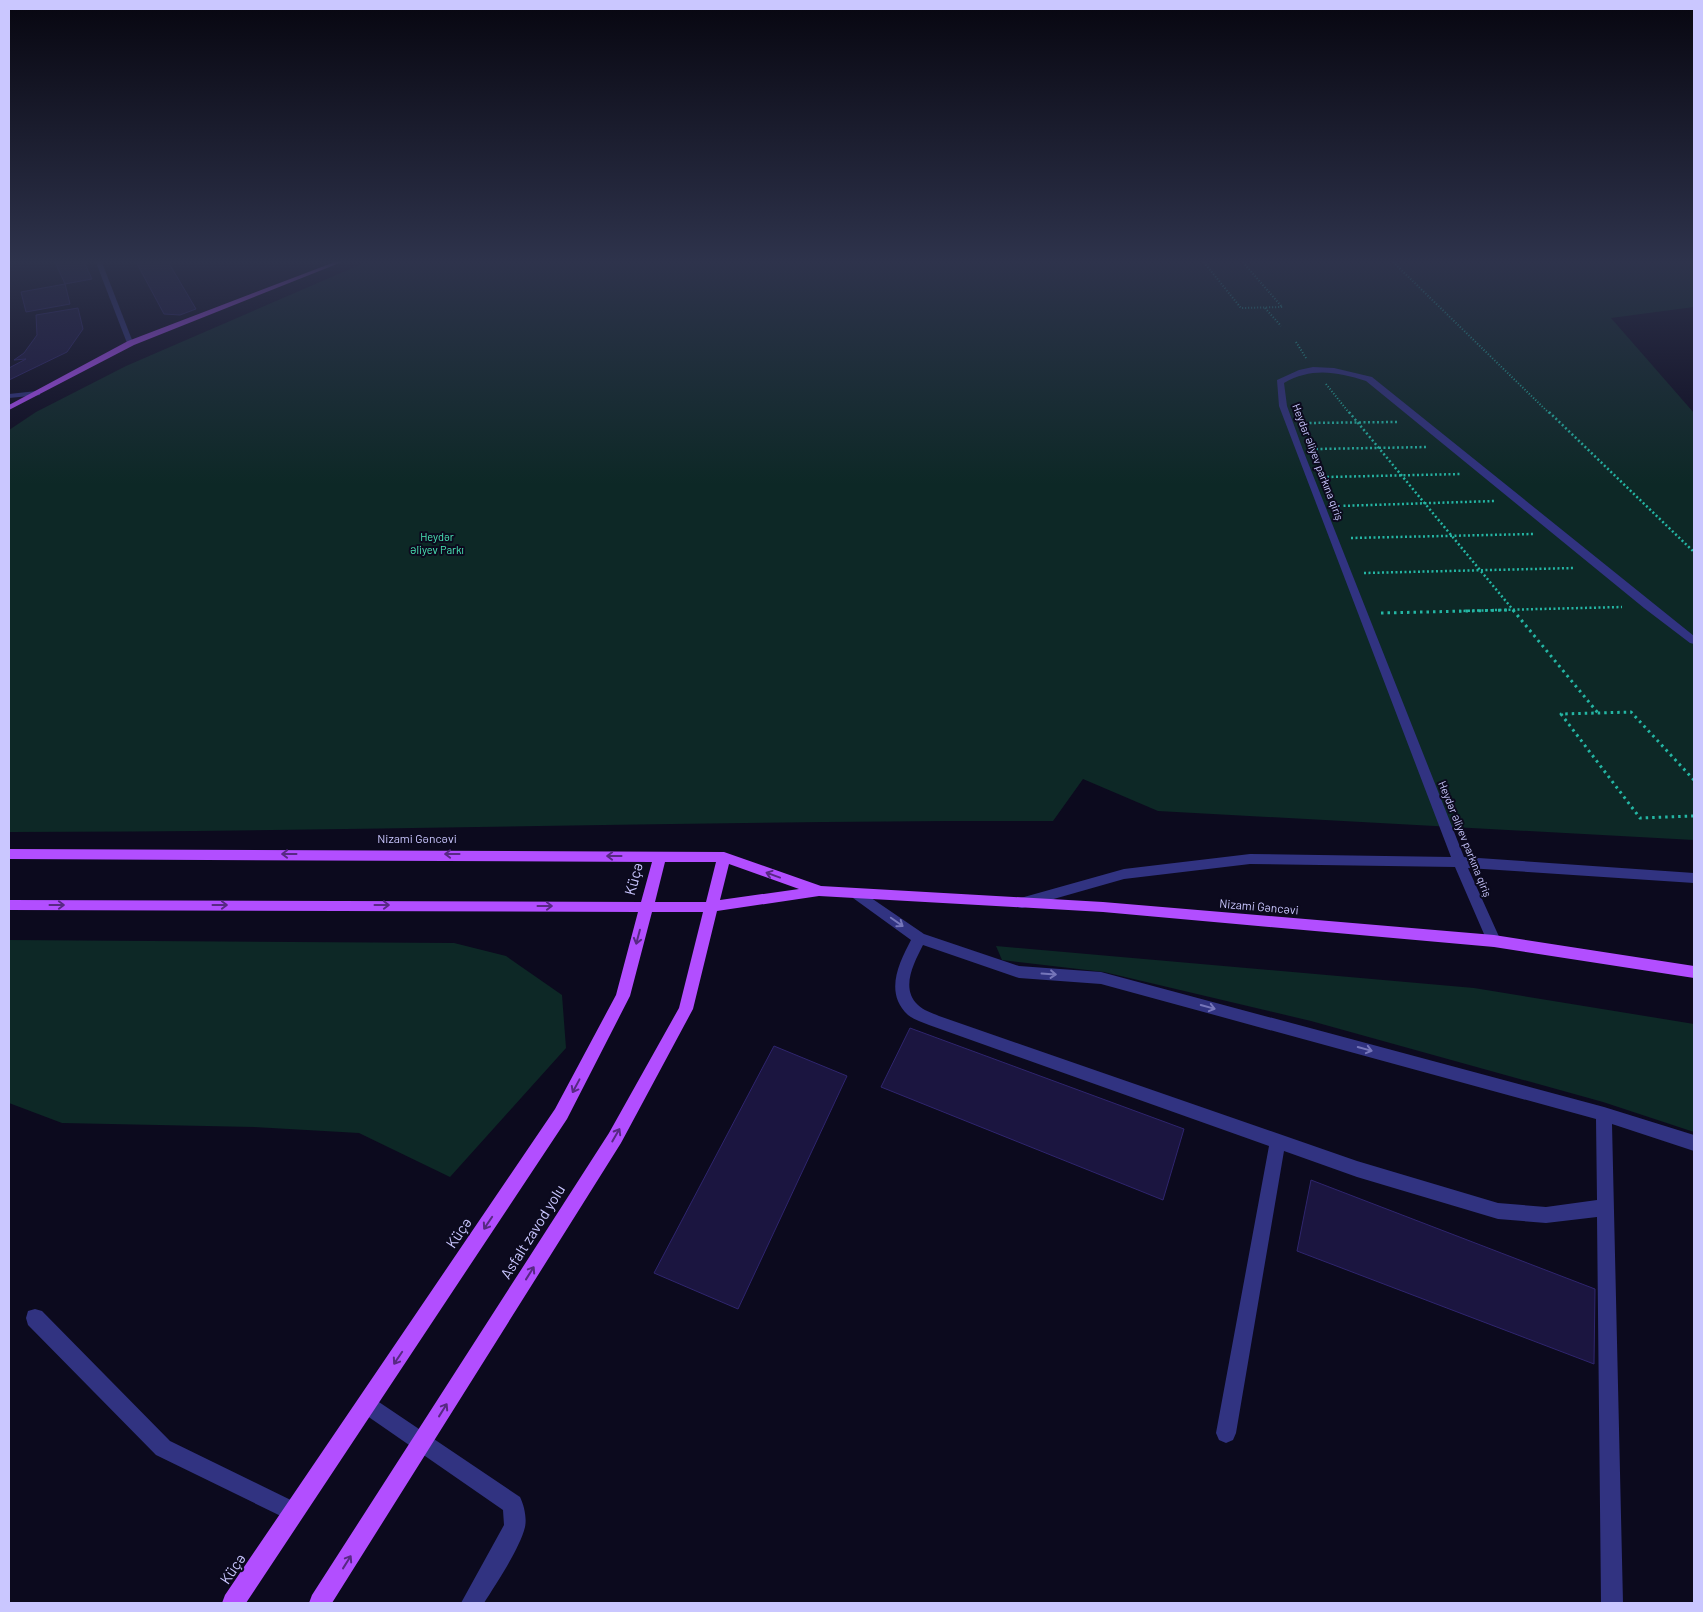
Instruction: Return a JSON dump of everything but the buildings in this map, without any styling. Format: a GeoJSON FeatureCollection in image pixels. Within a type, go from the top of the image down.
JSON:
{"type":"FeatureCollection","features":[{"type":"Feature","properties":{"kind":"main road"},"geometry":{"type":"LineString","coordinates":[[9,408],[131,343],[151,335]]}},
{"type":"Feature","properties":{"kind":"main road","name":"Nizami Gəncəvi"},"geometry":{"type":"LineString","coordinates":[[9,854],[724,857],[819,891]]}},
{"type":"Feature","properties":{"kind":"main road","name":"Küçə"},"geometry":{"type":"LineString","coordinates":[[233,1603],[561,1114],[623,996],[660,856]]}},
{"type":"Feature","properties":{"kind":"main road","name":"Asfalt zavod yolu"},"geometry":{"type":"LineString","coordinates":[[320,1603],[615,1138],[686,1009],[724,857]]}},
{"type":"Feature","properties":{"kind":"main road","name":"Nizami Gəncəvi"},"geometry":{"type":"LineString","coordinates":[[9,905],[711,907],[819,891],[1103,907],[1494,941],[1694,972]]}},
{"type":"Feature","properties":{"kind":"street"},"geometry":{"type":"LineString","coordinates":[[128,335],[131,343]]}},
{"type":"Feature","properties":{"kind":"street","name":"Heydər Əliyev parkına qiriş"},"geometry":{"type":"LineString","coordinates":[[1494,941],[1459,862],[1299,450],[1283,406],[1280,382],[1293,373],[1313,368],[1340,371],[1369,380],[1558,534],[1694,641]]}},
{"type":"Feature","properties":{"kind":"street"},"geometry":{"type":"LineString","coordinates":[[9,396],[37,393]]}},
{"type":"Feature","properties":{"kind":"street"},"geometry":{"type":"LineString","coordinates":[[1022,903],[1124,874],[1250,859],[1459,862],[1694,878]]}},
{"type":"Feature","properties":{"kind":"street"},"geometry":{"type":"LineString","coordinates":[[858,894],[919,938],[1019,972],[1101,978],[1604,1114],[1694,1143]]}},
{"type":"Feature","properties":{"kind":"street"},"geometry":{"type":"LineString","coordinates":[[919,938],[903,970],[902,992],[913,1010],[934,1021],[1358,1169],[1498,1211],[1546,1216],[1607,1207]]}},
{"type":"Feature","properties":{"kind":"street"},"geometry":{"type":"LineString","coordinates":[[1604,1114],[1612,1603]]}},
{"type":"Feature","properties":{"kind":"street"},"geometry":{"type":"LineString","coordinates":[[1226,1433],[1278,1141]]}},
{"type":"Feature","properties":{"kind":"street"},"geometry":{"type":"LineString","coordinates":[[35,1318],[163,1448],[294,1512]]}},
{"type":"Feature","properties":{"kind":"street"},"geometry":{"type":"LineString","coordinates":[[367,1404],[514,1504],[515,1526],[498,1560],[472,1603]]}},
{"type":"Feature","properties":{"kind":"path"},"geometry":{"type":"LineString","coordinates":[[1469,335],[1694,552]]}},
{"type":"Feature","properties":{"kind":"path"},"geometry":{"type":"LineString","coordinates":[[1296,342],[1313,368],[1598,713]]}},
{"type":"Feature","properties":{"kind":"path"},"geometry":{"type":"LineString","coordinates":[[1290,424],[1420,421]]}},
{"type":"Feature","properties":{"kind":"path"},"geometry":{"type":"LineString","coordinates":[[1299,450],[1453,447]]}},
{"type":"Feature","properties":{"kind":"path"},"geometry":{"type":"LineString","coordinates":[[1310,477],[1486,474]]}},
{"type":"Feature","properties":{"kind":"path"},"geometry":{"type":"LineString","coordinates":[[1322,506],[1518,501]]}},
{"type":"Feature","properties":{"kind":"path"},"geometry":{"type":"LineString","coordinates":[[1334,539],[1558,534]]}},
{"type":"Feature","properties":{"kind":"path"},"geometry":{"type":"LineString","coordinates":[[1348,574],[1601,568]]}},
{"type":"Feature","properties":{"kind":"path"},"geometry":{"type":"LineString","coordinates":[[1363,614],[1648,606]]}},
{"type":"Feature","properties":{"kind":"path"},"geometry":{"type":"LineString","coordinates":[[1694,780],[1631,712],[1561,714],[1640,818],[1694,816]]}},
{"type":"Feature","properties":{"kind":"green space","name":"Heydər Əliyev Parkı"},"geometry":{"type":"Polygon","coordinates":[[[197,335],[1626,335],[1694,413],[1694,840],[1158,811],[1083,779],[1053,821],[792,822],[9,832],[9,430],[36,412],[126,366],[197,335]]]}},
{"type":"Feature","properties":{"kind":"green space"},"geometry":{"type":"Polygon","coordinates":[[[9,940],[454,943],[506,956],[562,995],[566,1048],[450,1177],[359,1133],[254,1127],[62,1123],[9,1103],[9,940]]]}},
{"type":"Feature","properties":{"kind":"green space"},"geometry":{"type":"Polygon","coordinates":[[[996,946],[1474,988],[1694,1024],[1694,1132],[1603,1102],[1311,1021],[1104,972],[1002,960],[996,946]]]}}]}
